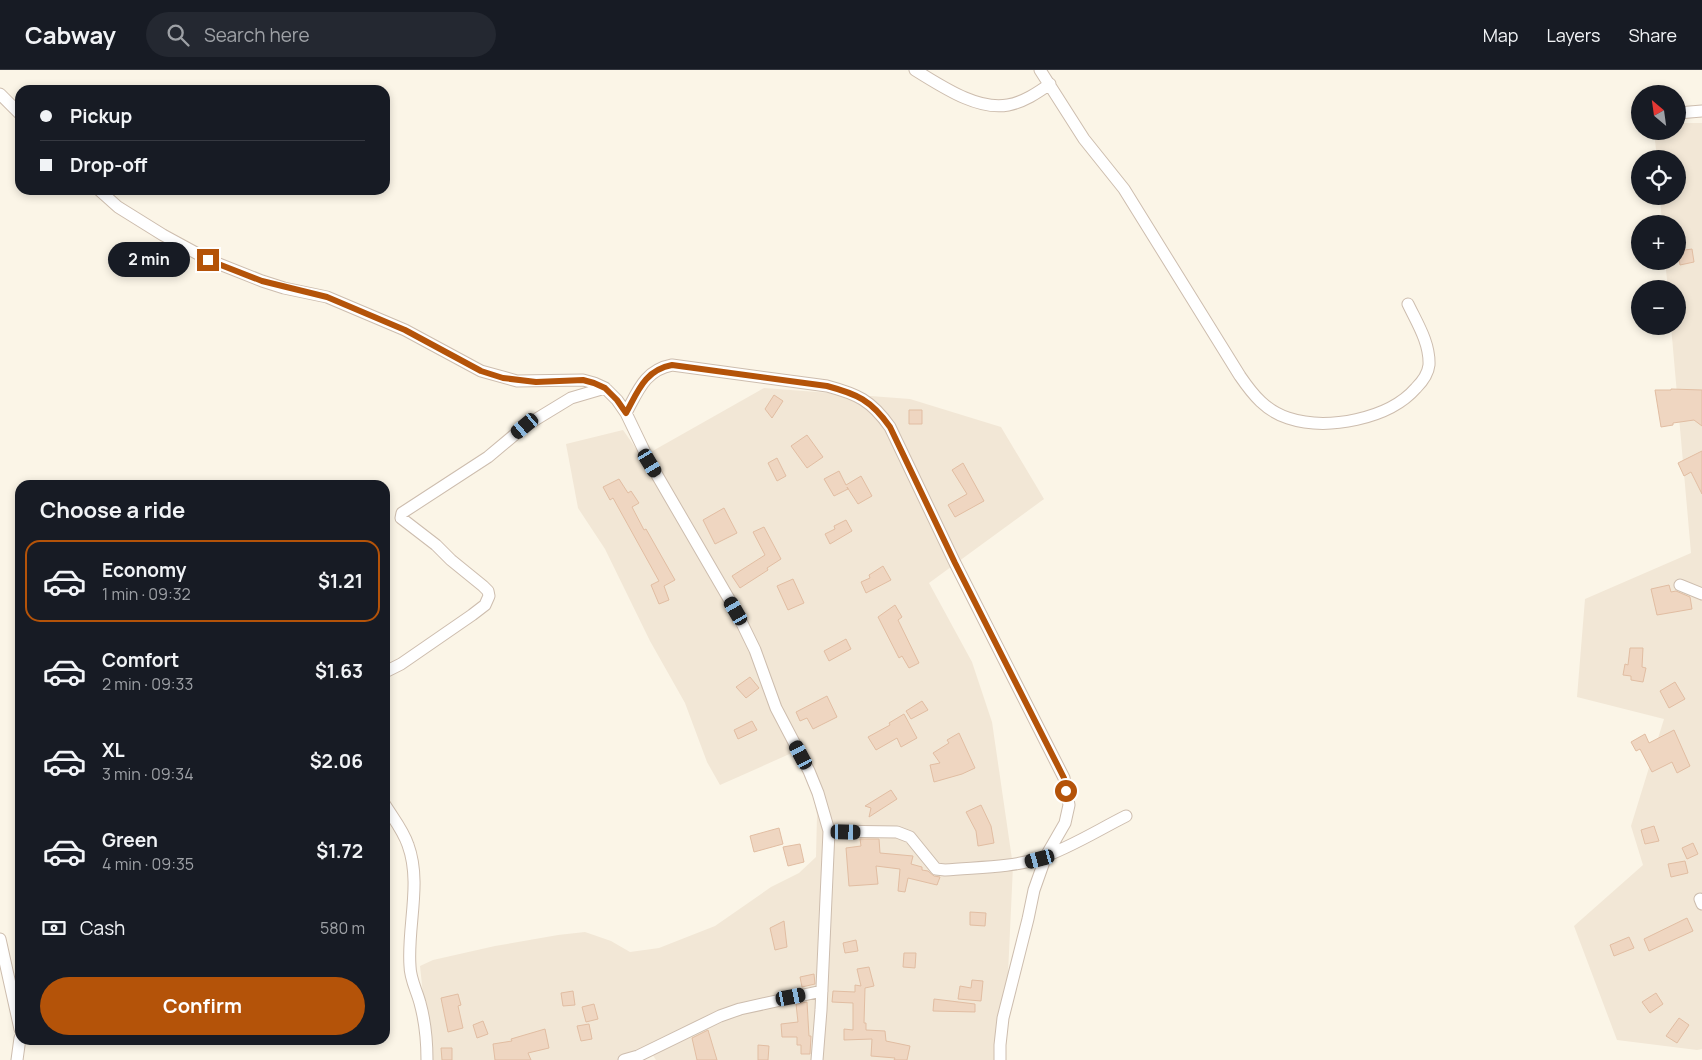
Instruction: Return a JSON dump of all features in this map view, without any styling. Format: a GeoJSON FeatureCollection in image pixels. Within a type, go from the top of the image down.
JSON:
{"type":"FeatureCollection","features":[{"type":"Feature","properties":{"kind":"street"},"geometry":{"type":"LineString","coordinates":[[914,70],[955,94],[985,104],[1007,105],[1027,99],[1050,84]]}},
{"type":"Feature","properties":{"kind":"street"},"geometry":{"type":"LineString","coordinates":[[1040,70],[1084,139],[1124,190],[1240,376],[1254,396],[1269,409],[1288,418],[1303,421],[1337,422],[1357,420],[1380,412],[1396,405],[1410,395],[1423,381],[1429,367],[1428,352],[1424,338],[1408,304]]}},
{"type":"Feature","properties":{"kind":"street"},"geometry":{"type":"LineString","coordinates":[[0,94],[15,109]]}},
{"type":"Feature","properties":{"kind":"street"},"geometry":{"type":"LineString","coordinates":[[1686,112],[1702,111]]}},
{"type":"Feature","properties":{"kind":"street"},"geometry":{"type":"LineString","coordinates":[[105,195],[118,207],[208,260],[262,281],[327,297],[405,330],[481,371],[517,381],[583,380],[605,388],[617,400],[626,413],[650,463],[736,611],[755,650],[776,708],[809,771],[818,793],[829,831],[817,1060]]}},
{"type":"Feature","properties":{"kind":"street"},"geometry":{"type":"LineString","coordinates":[[626,413],[641,385],[650,374],[661,367],[672,365],[827,386],[860,398],[879,411],[890,427],[955,563],[1064,778],[1069,805],[1065,823],[1046,856],[1034,890],[1004,1018],[1000,1060]]}},
{"type":"Feature","properties":{"kind":"street"},"geometry":{"type":"LineString","coordinates":[[390,670],[401,664],[472,615],[485,605],[489,596],[488,591],[483,586],[436,545],[406,523],[401,518],[402,513],[488,457],[525,426],[571,398],[605,388]]}},
{"type":"Feature","properties":{"kind":"street"},"geometry":{"type":"LineString","coordinates":[[1680,585],[1702,594]]}},
{"type":"Feature","properties":{"kind":"street"},"geometry":{"type":"LineString","coordinates":[[390,812],[399,825],[408,844],[412,860],[414,877],[410,967],[420,1004],[428,1060]]}},
{"type":"Feature","properties":{"kind":"street"},"geometry":{"type":"LineString","coordinates":[[829,831],[897,832],[910,837],[936,869],[945,870],[1022,863],[1046,856],[1126,816]]}},
{"type":"Feature","properties":{"kind":"street"},"geometry":{"type":"LineString","coordinates":[[0,940],[15,1007]]}},
{"type":"Feature","properties":{"kind":"street"},"geometry":{"type":"LineString","coordinates":[[624,1060],[638,1056],[720,1016],[740,1009],[822,991]]}},
{"type":"Feature","properties":{"kind":"street"},"geometry":{"type":"LineString","coordinates":[[17,1060],[19,1045]]}},
{"type":"Feature","properties":{"kind":"shaded area"},"geometry":{"type":"Polygon","coordinates":[[[1686,123],[1702,123],[1702,1049],[1697,1050],[1617,1040],[1574,926],[1643,865],[1631,826],[1664,719],[1577,697],[1585,599],[1691,553],[1672,335],[1686,335],[1686,280],[1667,280],[1666,270],[1686,270],[1686,215],[1661,215],[1661,205],[1686,205],[1686,150],[1656,150],[1655,140],[1686,140],[1686,123]]]}},
{"type":"Feature","properties":{"kind":"shaded area"},"geometry":{"type":"Polygon","coordinates":[[[764,388],[910,399],[1001,427],[1044,499],[929,583],[972,662],[992,722],[1013,866],[1004,1060],[656,1060],[652,1054],[628,1060],[430,1060],[420,966],[433,960],[495,946],[585,932],[611,941],[630,952],[659,948],[715,926],[771,887],[799,873],[816,857],[817,815],[813,795],[805,772],[794,752],[720,785],[707,762],[685,703],[650,641],[605,549],[578,508],[566,444],[623,430],[642,457],[764,388]]]}},
{"type":"Feature","properties":{"kind":"building"},"geometry":{"type":"Polygon","coordinates":[[[1692,249],[1694,262],[1686,264],[1686,250],[1692,249]]]}},
{"type":"Feature","properties":{"kind":"building"},"geometry":{"type":"Polygon","coordinates":[[[1655,390],[1702,390],[1702,426],[1694,420],[1661,427],[1655,390]]]}},
{"type":"Feature","properties":{"kind":"building"},"geometry":{"type":"Polygon","coordinates":[[[774,395],[783,401],[772,418],[765,409],[774,395]]]}},
{"type":"Feature","properties":{"kind":"building"},"geometry":{"type":"Polygon","coordinates":[[[909,410],[922,410],[922,424],[909,424],[909,410]]]}},
{"type":"Feature","properties":{"kind":"building"},"geometry":{"type":"Polygon","coordinates":[[[807,435],[823,457],[807,468],[791,446],[807,435]]]}},
{"type":"Feature","properties":{"kind":"building"},"geometry":{"type":"Polygon","coordinates":[[[1702,451],[1702,494],[1691,472],[1684,476],[1678,463],[1702,451]]]}},
{"type":"Feature","properties":{"kind":"building"},"geometry":{"type":"Polygon","coordinates":[[[777,458],[786,476],[777,481],[768,463],[777,458]]]}},
{"type":"Feature","properties":{"kind":"building"},"geometry":{"type":"Polygon","coordinates":[[[963,463],[984,501],[955,517],[948,505],[967,494],[952,470],[963,463]]]}},
{"type":"Feature","properties":{"kind":"building"},"geometry":{"type":"Polygon","coordinates":[[[839,471],[846,485],[861,476],[872,496],[858,504],[847,487],[848,489],[834,496],[824,479],[839,471]]]}},
{"type":"Feature","properties":{"kind":"building"},"geometry":{"type":"Polygon","coordinates":[[[619,479],[628,493],[631,491],[639,503],[632,507],[675,580],[664,586],[669,600],[659,604],[651,585],[659,581],[613,498],[610,500],[603,487],[619,479]]]}},
{"type":"Feature","properties":{"kind":"building"},"geometry":{"type":"Polygon","coordinates":[[[724,508],[737,533],[715,544],[703,520],[724,508]]]}},
{"type":"Feature","properties":{"kind":"building"},"geometry":{"type":"Polygon","coordinates":[[[846,520],[852,531],[830,544],[825,534],[835,529],[834,526],[846,520]]]}},
{"type":"Feature","properties":{"kind":"building"},"geometry":{"type":"Polygon","coordinates":[[[764,527],[781,559],[740,588],[732,576],[765,555],[753,532],[764,527]]]}},
{"type":"Feature","properties":{"kind":"building"},"geometry":{"type":"Polygon","coordinates":[[[883,566],[891,580],[866,593],[861,582],[870,578],[869,575],[883,566]]]}},
{"type":"Feature","properties":{"kind":"building"},"geometry":{"type":"Polygon","coordinates":[[[793,579],[804,603],[788,610],[777,586],[793,579]]]}},
{"type":"Feature","properties":{"kind":"building"},"geometry":{"type":"Polygon","coordinates":[[[1669,585],[1671,592],[1676,591],[1690,597],[1692,609],[1657,615],[1651,589],[1669,585]]]}},
{"type":"Feature","properties":{"kind":"building"},"geometry":{"type":"Polygon","coordinates":[[[895,605],[902,617],[898,620],[919,663],[909,668],[902,656],[899,658],[878,617],[895,605]]]}},
{"type":"Feature","properties":{"kind":"building"},"geometry":{"type":"Polygon","coordinates":[[[846,639],[851,649],[829,661],[824,651],[846,639]]]}},
{"type":"Feature","properties":{"kind":"building"},"geometry":{"type":"Polygon","coordinates":[[[1630,648],[1643,648],[1642,667],[1646,668],[1643,682],[1631,680],[1631,676],[1623,675],[1625,664],[1628,665],[1630,648]]]}},
{"type":"Feature","properties":{"kind":"building"},"geometry":{"type":"Polygon","coordinates":[[[750,677],[759,688],[746,698],[736,687],[750,677]]]}},
{"type":"Feature","properties":{"kind":"building"},"geometry":{"type":"Polygon","coordinates":[[[1675,682],[1685,699],[1669,708],[1660,691],[1675,682]]]}},
{"type":"Feature","properties":{"kind":"building"},"geometry":{"type":"Polygon","coordinates":[[[827,696],[837,717],[813,729],[807,718],[800,721],[796,712],[827,696]]]}},
{"type":"Feature","properties":{"kind":"building"},"geometry":{"type":"Polygon","coordinates":[[[922,701],[928,710],[911,719],[906,711],[922,701]]]}},
{"type":"Feature","properties":{"kind":"building"},"geometry":{"type":"Polygon","coordinates":[[[904,714],[917,738],[901,747],[897,738],[876,750],[868,737],[890,725],[889,723],[904,714]]]}},
{"type":"Feature","properties":{"kind":"building"},"geometry":{"type":"Polygon","coordinates":[[[752,721],[757,730],[738,739],[734,730],[752,721]]]}},
{"type":"Feature","properties":{"kind":"building"},"geometry":{"type":"Polygon","coordinates":[[[1674,730],[1690,766],[1677,773],[1672,762],[1652,772],[1640,749],[1636,751],[1631,742],[1645,734],[1649,743],[1674,730]]]}},
{"type":"Feature","properties":{"kind":"building"},"geometry":{"type":"Polygon","coordinates":[[[959,733],[975,768],[934,782],[930,765],[940,763],[933,753],[949,743],[947,740],[959,733]]]}},
{"type":"Feature","properties":{"kind":"building"},"geometry":{"type":"Polygon","coordinates":[[[891,790],[897,799],[869,817],[871,808],[865,806],[891,790]]]}},
{"type":"Feature","properties":{"kind":"building"},"geometry":{"type":"Polygon","coordinates":[[[981,805],[991,826],[994,843],[978,846],[976,831],[966,812],[981,805]]]}},
{"type":"Feature","properties":{"kind":"building"},"geometry":{"type":"Polygon","coordinates":[[[1654,826],[1659,841],[1645,844],[1641,830],[1654,826]]]}},
{"type":"Feature","properties":{"kind":"building"},"geometry":{"type":"Polygon","coordinates":[[[779,828],[783,844],[754,852],[750,836],[779,828]]]}},
{"type":"Feature","properties":{"kind":"building"},"geometry":{"type":"Polygon","coordinates":[[[860,839],[879,839],[880,853],[913,856],[911,864],[922,867],[922,870],[940,877],[937,885],[908,878],[905,892],[898,891],[900,869],[876,866],[878,884],[849,886],[846,848],[861,846],[860,839]]]}},
{"type":"Feature","properties":{"kind":"building"},"geometry":{"type":"Polygon","coordinates":[[[1693,843],[1698,854],[1687,859],[1682,848],[1693,843]]]}},
{"type":"Feature","properties":{"kind":"building"},"geometry":{"type":"Polygon","coordinates":[[[800,844],[804,862],[788,866],[783,847],[800,844]]]}},
{"type":"Feature","properties":{"kind":"building"},"geometry":{"type":"Polygon","coordinates":[[[1685,861],[1688,873],[1671,877],[1668,864],[1685,861]]]}},
{"type":"Feature","properties":{"kind":"building"},"geometry":{"type":"Polygon","coordinates":[[[970,912],[986,913],[985,926],[970,925],[970,912]]]}},
{"type":"Feature","properties":{"kind":"building"},"geometry":{"type":"Polygon","coordinates":[[[1687,918],[1693,931],[1649,951],[1644,939],[1687,918]]]}},
{"type":"Feature","properties":{"kind":"building"},"geometry":{"type":"Polygon","coordinates":[[[784,921],[787,947],[775,950],[770,928],[784,921]]]}},
{"type":"Feature","properties":{"kind":"building"},"geometry":{"type":"Polygon","coordinates":[[[1629,937],[1634,948],[1614,956],[1610,945],[1629,937]]]}},
{"type":"Feature","properties":{"kind":"building"},"geometry":{"type":"Polygon","coordinates":[[[856,940],[858,951],[845,953],[843,943],[856,940]]]}},
{"type":"Feature","properties":{"kind":"building"},"geometry":{"type":"Polygon","coordinates":[[[904,953],[916,953],[915,968],[903,967],[904,953]]]}},
{"type":"Feature","properties":{"kind":"building"},"geometry":{"type":"Polygon","coordinates":[[[869,967],[874,986],[865,988],[864,1023],[866,1023],[866,1030],[885,1031],[886,1041],[910,1046],[907,1060],[871,1056],[872,1039],[844,1040],[844,1029],[853,1030],[853,1003],[832,1002],[833,991],[855,992],[855,985],[861,986],[857,969],[869,967]]]}},
{"type":"Feature","properties":{"kind":"building"},"geometry":{"type":"Polygon","coordinates":[[[814,974],[815,984],[802,987],[800,977],[814,974]]]}},
{"type":"Feature","properties":{"kind":"building"},"geometry":{"type":"Polygon","coordinates":[[[972,980],[983,981],[981,1001],[958,999],[960,986],[971,988],[972,980]]]}},
{"type":"Feature","properties":{"kind":"building"},"geometry":{"type":"Polygon","coordinates":[[[573,991],[575,1005],[563,1006],[561,993],[573,991]]]}},
{"type":"Feature","properties":{"kind":"building"},"geometry":{"type":"Polygon","coordinates":[[[1656,993],[1663,1004],[1650,1013],[1642,1002],[1656,993]]]}},
{"type":"Feature","properties":{"kind":"building"},"geometry":{"type":"Polygon","coordinates":[[[458,994],[461,1005],[458,1006],[463,1028],[448,1032],[441,998],[458,994]]]}},
{"type":"Feature","properties":{"kind":"building"},"geometry":{"type":"Polygon","coordinates":[[[934,999],[975,1004],[975,1012],[933,1011],[934,999]]]}},
{"type":"Feature","properties":{"kind":"building"},"geometry":{"type":"Polygon","coordinates":[[[807,1002],[809,1036],[811,1036],[810,1054],[801,1054],[801,1045],[797,1045],[797,1037],[782,1037],[781,1024],[798,1022],[796,1004],[807,1002]]]}},
{"type":"Feature","properties":{"kind":"building"},"geometry":{"type":"Polygon","coordinates":[[[594,1004],[598,1019],[586,1022],[582,1007],[594,1004]]]}},
{"type":"Feature","properties":{"kind":"building"},"geometry":{"type":"Polygon","coordinates":[[[1679,1018],[1689,1025],[1677,1043],[1666,1036],[1679,1018]]]}},
{"type":"Feature","properties":{"kind":"building"},"geometry":{"type":"Polygon","coordinates":[[[483,1021],[488,1034],[477,1038],[473,1025],[483,1021]]]}},
{"type":"Feature","properties":{"kind":"building"},"geometry":{"type":"Polygon","coordinates":[[[589,1024],[592,1039],[581,1041],[577,1026],[589,1024]]]}},
{"type":"Feature","properties":{"kind":"building"},"geometry":{"type":"Polygon","coordinates":[[[545,1029],[549,1048],[528,1053],[531,1060],[495,1060],[493,1044],[512,1041],[511,1039],[545,1029]]]}},
{"type":"Feature","properties":{"kind":"building"},"geometry":{"type":"Polygon","coordinates":[[[708,1030],[717,1060],[697,1060],[692,1038],[708,1030]]]}},
{"type":"Feature","properties":{"kind":"building"},"geometry":{"type":"Polygon","coordinates":[[[758,1045],[769,1046],[768,1060],[758,1060],[758,1045]]]}},
{"type":"Feature","properties":{"kind":"building"},"geometry":{"type":"Polygon","coordinates":[[[441,1048],[452,1048],[452,1060],[442,1060],[441,1048]]]}},
{"type":"Feature","properties":{"kind":"route"},"geometry":{"type":"LineString","coordinates":[[208,260],[284,288],[306,291],[327,297],[384,320],[481,371],[517,381],[583,380],[594,383],[605,388],[626,413],[641,385],[650,374],[661,367],[672,365],[827,386],[847,392],[866,401],[879,411],[890,427],[955,563],[1064,778],[1066,791]]}}]}
